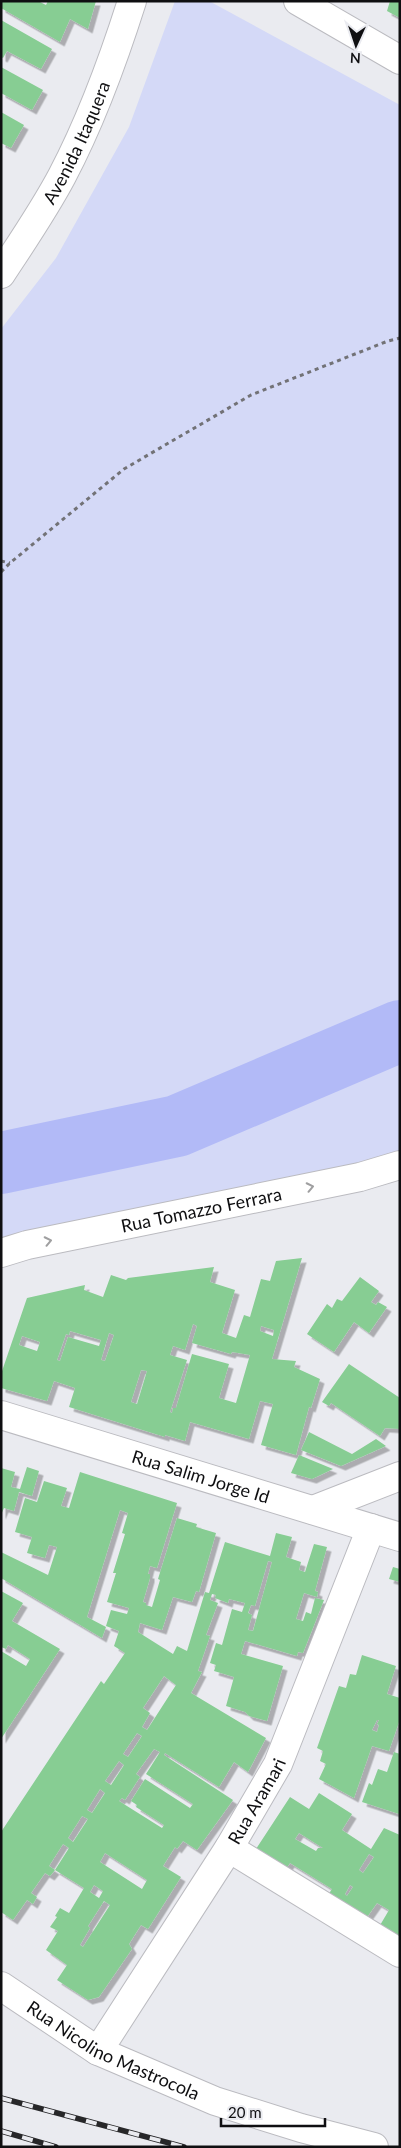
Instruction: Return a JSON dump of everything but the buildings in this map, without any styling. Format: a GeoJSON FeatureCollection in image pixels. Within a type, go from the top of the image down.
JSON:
{"type":"FeatureCollection","features":[{"type":"Feature","properties":{"kind":"street","name":"Avenida Itaquera"},"geometry":{"type":"LineString","coordinates":[[1,274],[33,226],[70,159],[91,115],[132,1]]}},
{"type":"Feature","properties":{"kind":"street"},"geometry":{"type":"LineString","coordinates":[[298,1],[400,60]]}},
{"type":"Feature","properties":{"kind":"street","name":"Rua Tomazzo Ferrara"},"geometry":{"type":"LineString","coordinates":[[1,1253],[360,1177],[400,1165]]}},
{"type":"Feature","properties":{"kind":"street","name":"Rua Salim Jorge Id"},"geometry":{"type":"LineString","coordinates":[[1,1415],[400,1537]]}},
{"type":"Feature","properties":{"kind":"street"},"geometry":{"type":"LineString","coordinates":[[313,1510],[400,1476]]}},
{"type":"Feature","properties":{"kind":"street","name":"Rua Aramari"},"geometry":{"type":"LineString","coordinates":[[98,2051],[229,1848],[278,1764],[371,1528]]}},
{"type":"Feature","properties":{"kind":"street"},"geometry":{"type":"LineString","coordinates":[[229,1848],[400,1953]]}},
{"type":"Feature","properties":{"kind":"street","name":"Rua Nicolino Mastrocola"},"geometry":{"type":"LineString","coordinates":[[1,1986],[98,2051],[215,2101],[301,2128],[374,2147]]}},
{"type":"Feature","properties":{"kind":"path"},"geometry":{"type":"LineString","coordinates":[[1,572],[124,469],[251,395],[400,338]]}},
{"type":"Feature","properties":{"kind":"path"},"geometry":{"type":"LineString","coordinates":[[1,561],[10,563]]}},
{"type":"Feature","properties":{"kind":"shaded area"},"geometry":{"type":"Polygon","coordinates":[[[175,1],[209,1],[400,105],[400,1173],[1,1255],[1,329],[56,258],[129,127],[175,1]]]}},
{"type":"Feature","properties":{"kind":"waterway"},"geometry":{"type":"LineString","coordinates":[[1,1163],[177,1126],[400,1031]]}},
{"type":"Feature","properties":{"kind":"railway"},"geometry":{"type":"LineString","coordinates":[[1,2098],[184,2147]]}},
{"type":"Feature","properties":{"kind":"railway"},"geometry":{"type":"LineString","coordinates":[[1,2131],[56,2147]]}}]}
